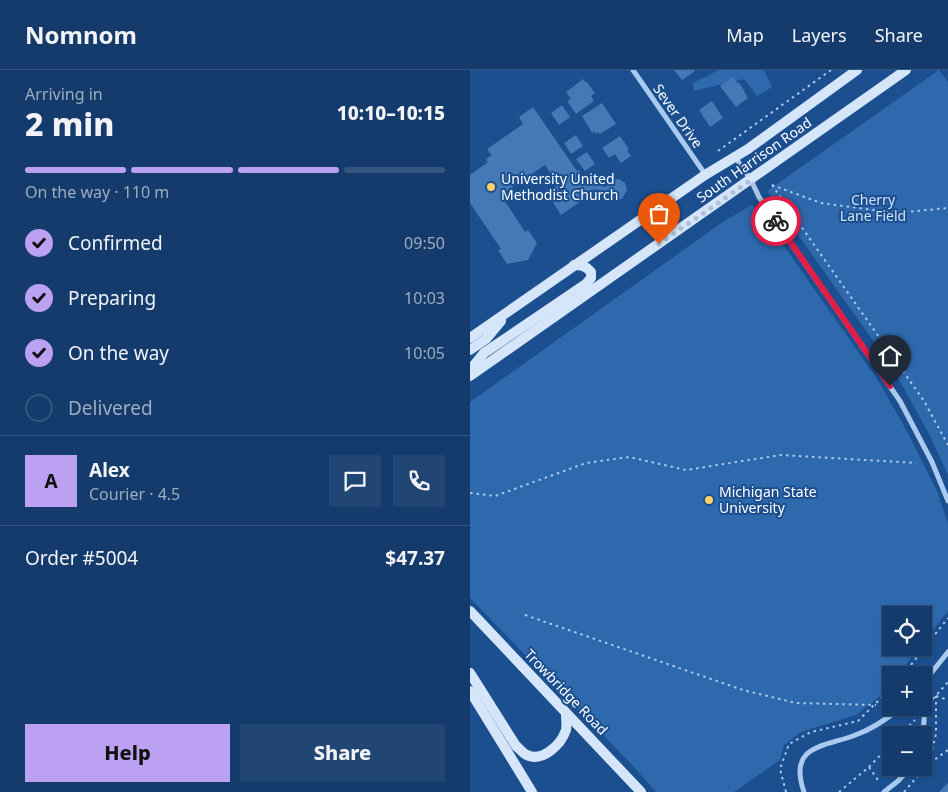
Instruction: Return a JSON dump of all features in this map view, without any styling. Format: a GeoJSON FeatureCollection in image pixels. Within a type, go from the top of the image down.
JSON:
{"type":"FeatureCollection","features":[{"type":"Feature","properties":{"kind":"street","name":"Sever Drive"},"geometry":{"type":"LineString","coordinates":[[633,70],[705,174]]}},
{"type":"Feature","properties":{"kind":"street","name":"South Harrison Road"},"geometry":{"type":"LineString","coordinates":[[470,338],[705,174],[735,157],[808,107],[857,70]]}},
{"type":"Feature","properties":{"kind":"street","name":"South Harrison Road"},"geometry":{"type":"LineString","coordinates":[[470,376],[906,70]]}},
{"type":"Feature","properties":{"kind":"street"},"geometry":{"type":"LineString","coordinates":[[735,157],[751,180],[759,197],[900,400],[923,444],[948,501]]}},
{"type":"Feature","properties":{"kind":"street"},"geometry":{"type":"LineString","coordinates":[[470,370],[484,353],[586,284],[591,278],[592,272],[582,265],[574,265]]}},
{"type":"Feature","properties":{"kind":"street"},"geometry":{"type":"LineString","coordinates":[[470,350],[486,339],[505,314]]}},
{"type":"Feature","properties":{"kind":"street","name":"Trowbridge Road"},"geometry":{"type":"LineString","coordinates":[[470,611],[641,792]]}},
{"type":"Feature","properties":{"kind":"street"},"geometry":{"type":"LineString","coordinates":[[932,672],[948,652]]}},
{"type":"Feature","properties":{"kind":"street"},"geometry":{"type":"LineString","coordinates":[[470,673],[516,746],[526,754],[535,757],[548,753],[559,743],[566,730],[566,714]]}},
{"type":"Feature","properties":{"kind":"street"},"geometry":{"type":"LineString","coordinates":[[470,691],[532,792]]}},
{"type":"Feature","properties":{"kind":"street"},"geometry":{"type":"LineString","coordinates":[[804,792],[800,782],[800,771],[806,755],[811,750],[817,746],[854,736],[889,716]]}},
{"type":"Feature","properties":{"kind":"street"},"geometry":{"type":"LineString","coordinates":[[885,792],[903,776]]}},
{"type":"Feature","properties":{"kind":"path"},"geometry":{"type":"LineString","coordinates":[[718,151],[831,70]]}},
{"type":"Feature","properties":{"kind":"path"},"geometry":{"type":"LineString","coordinates":[[948,208],[896,213],[821,203],[772,185],[924,401],[948,445]]}},
{"type":"Feature","properties":{"kind":"path"},"geometry":{"type":"LineString","coordinates":[[470,493],[495,496],[586,463],[629,457],[686,470],[781,455],[916,463]]}},
{"type":"Feature","properties":{"kind":"path"},"geometry":{"type":"LineString","coordinates":[[524,614],[743,690],[796,703],[876,705]]}},
{"type":"Feature","properties":{"kind":"path"},"geometry":{"type":"LineString","coordinates":[[910,666],[948,618]]}},
{"type":"Feature","properties":{"kind":"path"},"geometry":{"type":"LineString","coordinates":[[932,751],[936,734],[936,696],[948,682]]}},
{"type":"Feature","properties":{"kind":"path"},"geometry":{"type":"LineString","coordinates":[[936,696],[948,700]]}},
{"type":"Feature","properties":{"kind":"path"},"geometry":{"type":"LineString","coordinates":[[932,761],[948,750]]}},
{"type":"Feature","properties":{"kind":"path"},"geometry":{"type":"LineString","coordinates":[[839,792],[882,753]]}},
{"type":"Feature","properties":{"kind":"path"},"geometry":{"type":"LineString","coordinates":[[869,767],[885,792]]}},
{"type":"Feature","properties":{"kind":"path"},"geometry":{"type":"LineString","coordinates":[[904,792],[918,776]]}},
{"type":"Feature","properties":{"kind":"green space"},"geometry":{"type":"Polygon","coordinates":[[[719,70],[764,70],[772,87],[757,96],[744,79],[694,91],[693,83],[719,70]]]}},
{"type":"Feature","properties":{"kind":"green space","name":"Cherry Lane Field"},"geometry":{"type":"Polygon","coordinates":[[[939,70],[948,82],[948,475],[929,434],[893,369],[767,191],[939,70]]]}},
{"type":"Feature","properties":{"kind":"green space","name":"Michigan State University"},"geometry":{"type":"Polygon","coordinates":[[[752,205],[760,212],[878,380],[908,433],[937,491],[948,523],[948,611],[932,631],[932,606],[882,606],[882,656],[912,656],[904,666],[882,666],[882,693],[856,715],[801,732],[784,745],[780,760],[734,792],[656,792],[470,598],[470,402],[724,221],[752,205]]]}},
{"type":"Feature","properties":{"kind":"building"},"geometry":{"type":"Polygon","coordinates":[[[674,70],[694,70],[695,71],[682,80],[674,70]]]}},
{"type":"Feature","properties":{"kind":"building"},"geometry":{"type":"Polygon","coordinates":[[[733,77],[738,84],[739,82],[748,98],[736,107],[720,86],[733,77]]]}},
{"type":"Feature","properties":{"kind":"building"},"geometry":{"type":"Polygon","coordinates":[[[583,79],[595,93],[591,96],[594,101],[576,114],[567,101],[571,99],[566,92],[583,79]]]}},
{"type":"Feature","properties":{"kind":"building"},"geometry":{"type":"Polygon","coordinates":[[[712,101],[723,118],[710,127],[699,110],[712,101]]]}},
{"type":"Feature","properties":{"kind":"building"},"geometry":{"type":"Polygon","coordinates":[[[602,103],[616,124],[600,134],[598,132],[596,134],[594,131],[592,133],[582,116],[602,103]]]}},
{"type":"Feature","properties":{"kind":"building"},"geometry":{"type":"Polygon","coordinates":[[[562,105],[570,117],[559,125],[551,113],[562,105]]]}},
{"type":"Feature","properties":{"kind":"building","name":"University United Methodist Church"},"geometry":{"type":"Polygon","coordinates":[[[533,107],[577,171],[579,170],[589,184],[606,187],[612,180],[619,179],[625,183],[627,190],[622,199],[615,200],[609,197],[606,191],[593,189],[594,192],[561,215],[547,193],[558,185],[545,165],[501,195],[525,232],[528,230],[537,243],[528,260],[507,264],[498,250],[501,249],[470,203],[470,175],[488,162],[486,160],[488,157],[492,156],[487,149],[523,124],[519,117],[533,107]]]}},
{"type":"Feature","properties":{"kind":"building"},"geometry":{"type":"Polygon","coordinates":[[[576,135],[583,146],[571,154],[564,143],[576,135]]]}},
{"type":"Feature","properties":{"kind":"building"},"geometry":{"type":"Polygon","coordinates":[[[620,136],[629,149],[627,150],[631,156],[621,163],[615,154],[609,158],[602,148],[620,136]]]}},
{"type":"Feature","properties":{"kind":"building"},"geometry":{"type":"Polygon","coordinates":[[[587,152],[595,164],[585,171],[576,159],[587,152]]]}},
{"type":"Feature","properties":{"kind":"building"},"geometry":{"type":"Polygon","coordinates":[[[948,783],[948,792],[939,792],[948,783]]]}},
{"type":"Feature","properties":{"kind":"way so far"},"geometry":{"type":"LineString","coordinates":[[659,244],[751,180],[759,197],[776,221]]}},
{"type":"Feature","properties":{"kind":"place","name":"University United Methodist Church"},"geometry":{"type":"Point","coordinates":[491,187]}},
{"type":"Feature","properties":{"kind":"place","name":"Michigan State University"},"geometry":{"type":"Point","coordinates":[709,500]}},
{"type":"Feature","properties":{"kind":"route"},"geometry":{"type":"LineString","coordinates":[[776,221],[890,386]]}}]}
